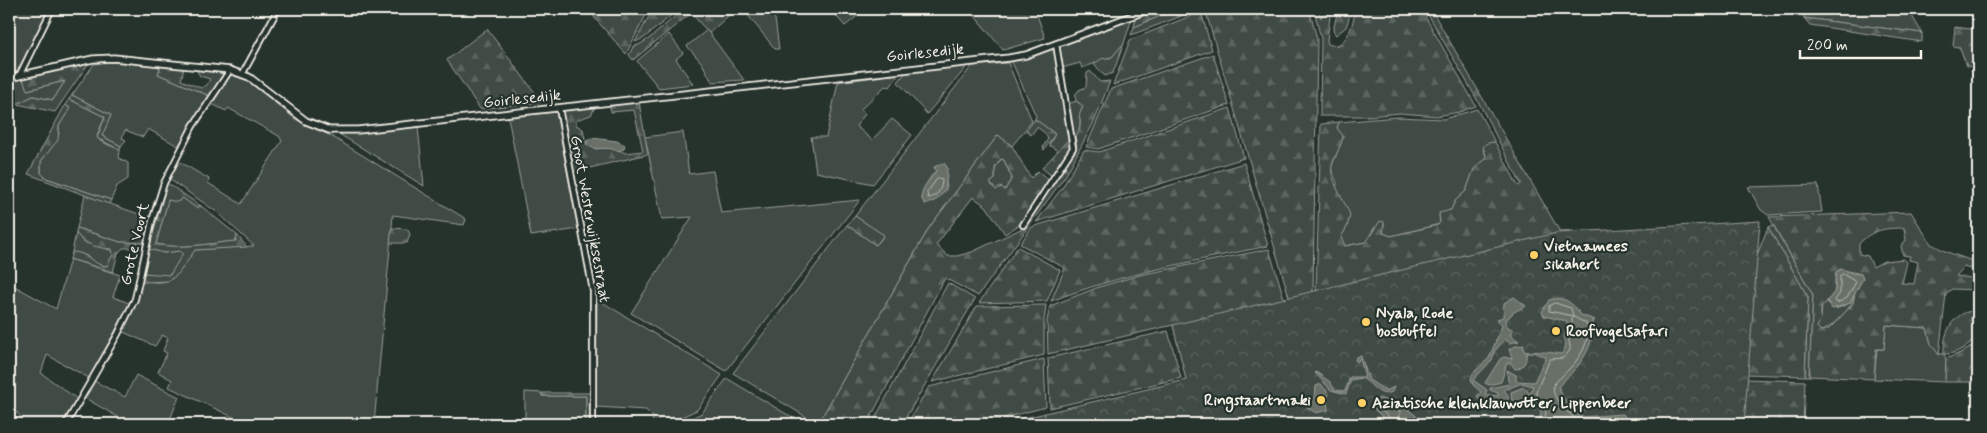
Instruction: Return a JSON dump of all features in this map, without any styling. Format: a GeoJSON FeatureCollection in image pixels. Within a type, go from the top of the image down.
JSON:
{"type":"FeatureCollection","features":[{"type":"Feature","properties":{"kind":"street"},"geometry":{"type":"LineString","coordinates":[[19,76],[52,9]]}},
{"type":"Feature","properties":{"kind":"street"},"geometry":{"type":"LineString","coordinates":[[242,73],[278,9]]}},
{"type":"Feature","properties":{"kind":"street","name":"Goirlesedijk"},"geometry":{"type":"LineString","coordinates":[[9,78],[93,59],[114,58],[230,70],[242,73],[306,121],[329,130],[358,130],[1009,58],[1056,44],[1150,9]]}},
{"type":"Feature","properties":{"kind":"street"},"geometry":{"type":"LineString","coordinates":[[1023,225],[1073,148],[1056,44]]}},
{"type":"Feature","properties":{"kind":"street","name":"Grote Voort"},"geometry":{"type":"LineString","coordinates":[[66,424],[118,334],[135,299],[152,221],[164,183],[193,126],[230,70]]}},
{"type":"Feature","properties":{"kind":"street","name":"Groot Westerwijksestraat"},"geometry":{"type":"LineString","coordinates":[[559,108],[593,291],[593,424]]}},
{"type":"Feature","properties":{"kind":"green space"},"geometry":{"type":"Polygon","coordinates":[[[9,9],[50,9],[18,71],[9,73],[9,9]]]}},
{"type":"Feature","properties":{"kind":"green space"},"geometry":{"type":"Polygon","coordinates":[[[602,9],[649,9],[626,54],[593,16],[602,9]]]}},
{"type":"Feature","properties":{"kind":"green space"},"geometry":{"type":"Polygon","coordinates":[[[653,9],[679,9],[644,38],[635,42],[653,9]]]}},
{"type":"Feature","properties":{"kind":"green space"},"geometry":{"type":"Polygon","coordinates":[[[688,9],[736,9],[709,33],[691,13],[633,60],[629,55],[633,47],[641,44],[688,9]]]}},
{"type":"Feature","properties":{"kind":"green space"},"geometry":{"type":"Polygon","coordinates":[[[743,9],[767,9],[775,19],[779,49],[775,49],[743,9]]]}},
{"type":"Feature","properties":{"kind":"green space"},"geometry":{"type":"Polygon","coordinates":[[[830,9],[866,9],[845,26],[830,9]]]}},
{"type":"Feature","properties":{"kind":"green space"},"geometry":{"type":"Polygon","coordinates":[[[969,9],[1035,9],[1045,38],[1003,50],[969,9]]]}},
{"type":"Feature","properties":{"kind":"green space"},"geometry":{"type":"Polygon","coordinates":[[[1158,9],[1200,9],[1179,17],[1172,11],[1134,27],[1136,17],[1158,9]]]}},
{"type":"Feature","properties":{"kind":"green space"},"geometry":{"type":"Polygon","coordinates":[[[1205,9],[1309,9],[1317,39],[1313,292],[1316,291],[1321,124],[1339,122],[1337,128],[1343,136],[1332,165],[1332,171],[1335,184],[1350,215],[1347,227],[1341,237],[1345,246],[1366,242],[1380,221],[1384,222],[1383,233],[1391,236],[1438,225],[1440,222],[1439,213],[1451,210],[1455,201],[1466,191],[1474,169],[1487,158],[1483,147],[1487,143],[1495,142],[1518,186],[1521,184],[1479,103],[1425,9],[1431,9],[1560,232],[1589,231],[1592,233],[1191,398],[1173,325],[1048,354],[1047,321],[1050,306],[1099,287],[1140,275],[1269,249],[1284,298],[1289,297],[1205,9]]]}},
{"type":"Feature","properties":{"kind":"green space"},"geometry":{"type":"Polygon","coordinates":[[[1314,9],[1319,9],[1321,18],[1325,10],[1331,9],[1327,40],[1328,44],[1335,45],[1340,44],[1348,34],[1356,9],[1421,9],[1476,106],[1459,112],[1437,116],[1400,113],[1369,116],[1320,116],[1321,39],[1314,9]]]}},
{"type":"Feature","properties":{"kind":"green space"},"geometry":{"type":"Polygon","coordinates":[[[1338,9],[1352,9],[1346,27],[1336,35],[1333,31],[1338,9]]]}},
{"type":"Feature","properties":{"kind":"green space"},"geometry":{"type":"Polygon","coordinates":[[[1799,9],[1908,9],[1922,33],[1804,18],[1799,9]]]}},
{"type":"Feature","properties":{"kind":"green space"},"geometry":{"type":"Polygon","coordinates":[[[1172,11],[1179,17],[1131,35],[1134,27],[1172,11]]]}},
{"type":"Feature","properties":{"kind":"green space"},"geometry":{"type":"Polygon","coordinates":[[[1201,12],[1212,50],[1113,85],[1130,40],[1201,12]]]}},
{"type":"Feature","properties":{"kind":"green space"},"geometry":{"type":"Polygon","coordinates":[[[1132,18],[1124,43],[1112,57],[1082,68],[1080,63],[1062,68],[1058,46],[1132,18]]]}},
{"type":"Feature","properties":{"kind":"green space"},"geometry":{"type":"Polygon","coordinates":[[[1804,18],[1922,33],[1922,42],[1810,25],[1804,18]]]}},
{"type":"Feature","properties":{"kind":"green space"},"geometry":{"type":"Polygon","coordinates":[[[1955,27],[1978,30],[1978,68],[1967,66],[1959,47],[1953,46],[1955,27]]]}},
{"type":"Feature","properties":{"kind":"green space"},"geometry":{"type":"Polygon","coordinates":[[[487,29],[542,102],[480,109],[447,60],[487,29]]]}},
{"type":"Feature","properties":{"kind":"green space"},"geometry":{"type":"Polygon","coordinates":[[[707,30],[744,80],[712,82],[702,63],[687,46],[707,30]]]}},
{"type":"Feature","properties":{"kind":"green space"},"geometry":{"type":"Polygon","coordinates":[[[669,34],[683,53],[676,59],[693,84],[659,88],[637,61],[669,34]]]}},
{"type":"Feature","properties":{"kind":"green space"},"geometry":{"type":"Polygon","coordinates":[[[1124,43],[1113,73],[1105,76],[1094,64],[1101,59],[1112,57],[1124,43]]]}},
{"type":"Feature","properties":{"kind":"green space"},"geometry":{"type":"Polygon","coordinates":[[[1052,48],[1057,58],[1065,117],[1073,143],[1058,151],[1049,145],[1055,134],[1035,119],[1036,116],[1011,60],[1052,48]]]}},
{"type":"Feature","properties":{"kind":"green space"},"geometry":{"type":"Polygon","coordinates":[[[1213,54],[1229,105],[1098,149],[1086,147],[1111,89],[1213,54]]]}},
{"type":"Feature","properties":{"kind":"green space"},"geometry":{"type":"Polygon","coordinates":[[[108,62],[161,65],[158,74],[210,96],[178,146],[148,129],[143,137],[125,130],[122,138],[126,140],[121,146],[102,136],[111,115],[72,95],[94,64],[108,62]]]}},
{"type":"Feature","properties":{"kind":"green space"},"geometry":{"type":"Polygon","coordinates":[[[1008,63],[1032,121],[1012,146],[998,135],[929,228],[818,424],[733,373],[847,225],[876,245],[884,236],[855,216],[972,66],[1008,63]],[[942,165],[928,181],[923,190],[922,200],[945,192],[947,186],[942,165]]]}},
{"type":"Feature","properties":{"kind":"green space"},"geometry":{"type":"Polygon","coordinates":[[[88,64],[55,112],[17,104],[33,96],[53,100],[65,81],[27,90],[23,79],[88,64]]]}},
{"type":"Feature","properties":{"kind":"green space"},"geometry":{"type":"Polygon","coordinates":[[[161,65],[184,68],[181,80],[201,88],[207,85],[210,79],[200,76],[196,69],[218,72],[224,75],[210,96],[158,74],[161,65]]]}},
{"type":"Feature","properties":{"kind":"green space"},"geometry":{"type":"Polygon","coordinates":[[[965,65],[965,69],[927,114],[898,82],[906,72],[965,65]]]}},
{"type":"Feature","properties":{"kind":"green space"},"geometry":{"type":"Polygon","coordinates":[[[1090,71],[1100,82],[1110,81],[1095,120],[1066,175],[978,296],[945,278],[867,424],[818,424],[929,228],[998,135],[1012,146],[1031,178],[1038,171],[1050,181],[1022,223],[1005,234],[986,206],[973,197],[936,245],[948,256],[957,256],[972,252],[1025,227],[1077,146],[1075,137],[1080,127],[1079,116],[1083,106],[1076,101],[1075,95],[1079,90],[1086,87],[1087,73],[1090,71]],[[1001,159],[995,168],[995,179],[990,183],[996,190],[1001,187],[1005,190],[1012,178],[1004,160],[1001,159]]]}},
{"type":"Feature","properties":{"kind":"green space"},"geometry":{"type":"Polygon","coordinates":[[[899,74],[890,87],[885,86],[861,109],[865,114],[856,126],[872,140],[892,119],[912,135],[873,184],[816,172],[811,137],[826,137],[838,82],[899,74]]]}},
{"type":"Feature","properties":{"kind":"green space"},"geometry":{"type":"Polygon","coordinates":[[[233,75],[249,81],[295,119],[331,136],[466,219],[464,225],[393,215],[374,424],[248,424],[169,387],[172,380],[158,372],[167,353],[163,351],[168,338],[162,335],[155,346],[121,331],[132,310],[142,282],[161,282],[172,278],[195,250],[254,246],[217,212],[169,179],[178,161],[209,179],[208,183],[241,204],[282,141],[279,136],[228,108],[226,111],[212,104],[230,76],[233,75]]]}},
{"type":"Feature","properties":{"kind":"green space"},"geometry":{"type":"Polygon","coordinates":[[[23,79],[28,90],[65,81],[53,100],[33,96],[17,104],[9,102],[9,83],[23,79]]]}},
{"type":"Feature","properties":{"kind":"green space"},"geometry":{"type":"Polygon","coordinates":[[[72,95],[111,115],[102,136],[121,146],[120,150],[97,138],[105,117],[69,99],[72,95]]]}},
{"type":"Feature","properties":{"kind":"green space"},"geometry":{"type":"Polygon","coordinates":[[[69,99],[105,117],[97,135],[100,141],[120,150],[119,158],[128,163],[128,179],[117,186],[111,200],[46,178],[41,173],[41,161],[52,147],[59,133],[59,126],[70,108],[65,105],[69,99]]]}},
{"type":"Feature","properties":{"kind":"green space"},"geometry":{"type":"Polygon","coordinates":[[[1077,101],[1083,106],[1079,129],[1075,137],[1067,104],[1077,101]]]}},
{"type":"Feature","properties":{"kind":"green space"},"geometry":{"type":"Polygon","coordinates":[[[639,102],[648,154],[573,172],[570,155],[579,145],[587,141],[587,145],[596,149],[612,147],[625,153],[643,151],[634,110],[611,112],[610,106],[639,102]]]}},
{"type":"Feature","properties":{"kind":"green space"},"geometry":{"type":"Polygon","coordinates":[[[65,105],[70,108],[59,126],[58,140],[41,161],[41,173],[46,178],[111,200],[109,204],[28,174],[65,105]]]}},
{"type":"Feature","properties":{"kind":"green space"},"geometry":{"type":"Polygon","coordinates":[[[595,107],[591,115],[576,120],[576,125],[583,129],[585,139],[567,141],[562,111],[595,107]]]}},
{"type":"Feature","properties":{"kind":"green space"},"geometry":{"type":"Polygon","coordinates":[[[1230,108],[1244,158],[1036,222],[1062,188],[1084,150],[1099,152],[1230,108]]]}},
{"type":"Feature","properties":{"kind":"green space"},"geometry":{"type":"Polygon","coordinates":[[[1477,109],[1495,142],[1483,149],[1487,158],[1474,169],[1466,191],[1455,201],[1451,210],[1439,215],[1440,224],[1391,236],[1383,233],[1384,224],[1374,228],[1366,242],[1345,246],[1341,237],[1347,227],[1349,215],[1336,191],[1337,183],[1331,168],[1343,138],[1337,128],[1339,122],[1397,117],[1444,119],[1477,109]]]}},
{"type":"Feature","properties":{"kind":"green space"},"geometry":{"type":"Polygon","coordinates":[[[556,112],[578,229],[531,236],[508,117],[556,112]]]}},
{"type":"Feature","properties":{"kind":"green space"},"geometry":{"type":"Polygon","coordinates":[[[1035,119],[1055,134],[1044,150],[1043,147],[1048,139],[1045,133],[1037,127],[1031,135],[1026,131],[1035,119]]]}},
{"type":"Feature","properties":{"kind":"green space"},"geometry":{"type":"Polygon","coordinates":[[[418,127],[424,186],[339,134],[418,127]]]}},
{"type":"Feature","properties":{"kind":"green space"},"geometry":{"type":"Polygon","coordinates":[[[683,132],[689,174],[713,171],[721,213],[860,200],[726,371],[631,313],[692,217],[662,219],[645,137],[683,132]]]}},
{"type":"Feature","properties":{"kind":"green space"},"geometry":{"type":"Polygon","coordinates":[[[1068,140],[1072,147],[1053,177],[1042,168],[1068,140]]]}},
{"type":"Feature","properties":{"kind":"green space"},"geometry":{"type":"Polygon","coordinates":[[[1001,159],[1004,160],[1012,178],[1005,190],[996,190],[990,183],[995,179],[995,168],[1001,159]]]}},
{"type":"Feature","properties":{"kind":"green space"},"geometry":{"type":"Polygon","coordinates":[[[1244,163],[1268,246],[1131,276],[1051,301],[1065,268],[1020,244],[1032,227],[1244,163]]]}},
{"type":"Feature","properties":{"kind":"green space"},"geometry":{"type":"Polygon","coordinates":[[[167,183],[201,206],[196,208],[183,198],[177,202],[168,200],[156,244],[185,246],[236,241],[237,235],[247,247],[195,250],[179,273],[169,281],[142,282],[144,273],[170,275],[183,253],[179,251],[164,253],[149,249],[167,183]]]}},
{"type":"Feature","properties":{"kind":"green space"},"geometry":{"type":"Polygon","coordinates":[[[1818,185],[1822,212],[1768,215],[1761,210],[1748,187],[1818,185]]]}},
{"type":"Feature","properties":{"kind":"green space"},"geometry":{"type":"Polygon","coordinates":[[[85,195],[150,218],[145,243],[120,242],[77,228],[85,195]]]}},
{"type":"Feature","properties":{"kind":"green space"},"geometry":{"type":"Polygon","coordinates":[[[183,198],[196,208],[201,206],[237,235],[236,241],[185,246],[156,244],[168,200],[180,201],[183,198]]]}},
{"type":"Feature","properties":{"kind":"green space"},"geometry":{"type":"Polygon","coordinates":[[[1911,212],[1931,244],[1978,263],[1978,276],[1973,270],[1964,267],[1956,276],[1978,279],[1978,290],[1952,289],[1946,294],[1939,355],[1931,344],[1927,328],[1886,325],[1884,349],[1876,349],[1874,379],[1809,376],[1813,295],[1769,217],[1911,212]],[[1904,228],[1885,229],[1874,232],[1859,244],[1859,254],[1868,256],[1873,267],[1884,261],[1904,259],[1907,262],[1902,283],[1914,284],[1918,262],[1909,260],[1910,256],[1903,255],[1901,246],[1906,240],[1904,228]],[[1840,269],[1835,275],[1835,292],[1821,308],[1821,318],[1817,327],[1821,331],[1829,329],[1853,304],[1855,292],[1863,278],[1861,274],[1840,269]]]}},
{"type":"Feature","properties":{"kind":"green space"},"geometry":{"type":"Polygon","coordinates":[[[855,216],[884,235],[876,245],[847,225],[855,216]]]}},
{"type":"Feature","properties":{"kind":"green space"},"geometry":{"type":"Polygon","coordinates":[[[1760,221],[1744,424],[1044,424],[1045,413],[1186,380],[1173,325],[1556,233],[1760,221]]]}},
{"type":"Feature","properties":{"kind":"green space"},"geometry":{"type":"Polygon","coordinates":[[[1773,225],[1813,295],[1809,376],[1805,376],[1808,297],[1768,227],[1773,225]]]}},
{"type":"Feature","properties":{"kind":"green space"},"geometry":{"type":"Polygon","coordinates":[[[1768,227],[1808,297],[1805,376],[1745,374],[1751,270],[1768,227]]]}},
{"type":"Feature","properties":{"kind":"green space"},"geometry":{"type":"Polygon","coordinates":[[[77,228],[120,242],[145,243],[143,248],[123,248],[118,253],[113,272],[70,259],[72,252],[82,254],[97,263],[107,266],[113,254],[112,249],[97,247],[87,243],[76,233],[77,228]]]}},
{"type":"Feature","properties":{"kind":"green space"},"geometry":{"type":"Polygon","coordinates":[[[392,228],[407,229],[410,234],[407,243],[390,243],[392,228]]]}},
{"type":"Feature","properties":{"kind":"green space"},"geometry":{"type":"Polygon","coordinates":[[[76,233],[83,242],[114,251],[110,265],[100,265],[85,255],[72,252],[76,233]]]}},
{"type":"Feature","properties":{"kind":"green space"},"geometry":{"type":"Polygon","coordinates":[[[1018,247],[1060,270],[1047,301],[979,303],[1018,247]]]}},
{"type":"Feature","properties":{"kind":"green space"},"geometry":{"type":"Polygon","coordinates":[[[149,249],[164,253],[179,251],[183,253],[174,271],[165,277],[144,273],[149,249]]]}},
{"type":"Feature","properties":{"kind":"green space"},"geometry":{"type":"Polygon","coordinates":[[[70,259],[120,275],[113,297],[129,303],[126,312],[89,378],[47,355],[41,373],[77,399],[61,424],[25,424],[17,412],[9,421],[9,283],[56,309],[70,259]]]}},
{"type":"Feature","properties":{"kind":"green space"},"geometry":{"type":"Polygon","coordinates":[[[948,283],[975,299],[902,424],[872,424],[948,283]]]}},
{"type":"Feature","properties":{"kind":"green space"},"geometry":{"type":"Polygon","coordinates":[[[1854,295],[1854,299],[1847,310],[1836,322],[1825,330],[1818,330],[1817,324],[1821,318],[1822,305],[1829,299],[1828,304],[1836,309],[1848,304],[1854,295]]]}},
{"type":"Feature","properties":{"kind":"green space"},"geometry":{"type":"Polygon","coordinates":[[[597,299],[722,375],[697,410],[665,424],[652,424],[653,417],[646,410],[596,407],[597,299]]]}},
{"type":"Feature","properties":{"kind":"green space"},"geometry":{"type":"Polygon","coordinates":[[[1046,305],[1044,355],[932,382],[977,306],[1046,305]]]}},
{"type":"Feature","properties":{"kind":"green space"},"geometry":{"type":"Polygon","coordinates":[[[1972,311],[1978,311],[1978,337],[1958,351],[1944,354],[1945,340],[1950,326],[1959,316],[1972,311]]]}},
{"type":"Feature","properties":{"kind":"green space"},"geometry":{"type":"Polygon","coordinates":[[[1886,325],[1927,328],[1931,344],[1939,354],[1944,354],[1946,359],[1945,382],[1874,379],[1877,349],[1884,349],[1886,325]]]}},
{"type":"Feature","properties":{"kind":"green space"},"geometry":{"type":"Polygon","coordinates":[[[1168,331],[1181,378],[1050,408],[1048,358],[1168,331]]]}},
{"type":"Feature","properties":{"kind":"green space"},"geometry":{"type":"Polygon","coordinates":[[[1978,342],[1978,382],[1945,382],[1946,359],[1965,351],[1978,342]]]}},
{"type":"Feature","properties":{"kind":"green space"},"geometry":{"type":"Polygon","coordinates":[[[1044,359],[1046,407],[980,424],[907,424],[929,387],[1044,359]]]}},
{"type":"Feature","properties":{"kind":"green space"},"geometry":{"type":"Polygon","coordinates":[[[136,375],[179,397],[168,424],[130,424],[85,398],[94,381],[125,397],[136,375]]]}},
{"type":"Feature","properties":{"kind":"green space"},"geometry":{"type":"Polygon","coordinates":[[[727,378],[803,424],[677,424],[702,413],[727,378]]]}},
{"type":"Feature","properties":{"kind":"green space"},"geometry":{"type":"Polygon","coordinates":[[[1744,379],[1805,381],[1803,424],[1742,424],[1744,379]]]}},
{"type":"Feature","properties":{"kind":"green space"},"geometry":{"type":"Polygon","coordinates":[[[525,392],[542,393],[542,396],[586,396],[586,424],[561,422],[561,424],[525,424],[525,392]]]}},
{"type":"Feature","properties":{"kind":"green space"},"geometry":{"type":"Polygon","coordinates":[[[542,393],[590,393],[590,424],[586,424],[586,396],[542,396],[542,393]]]}},
{"type":"Feature","properties":{"kind":"green space"},"geometry":{"type":"Polygon","coordinates":[[[1046,413],[1046,424],[998,424],[1046,413]]]}},
{"type":"Feature","properties":{"kind":"water"},"geometry":{"type":"Polygon","coordinates":[[[591,138],[617,141],[625,145],[624,149],[617,151],[590,147],[587,145],[587,140],[591,138]]]}},
{"type":"Feature","properties":{"kind":"water"},"geometry":{"type":"Polygon","coordinates":[[[944,163],[947,167],[947,180],[944,191],[937,199],[925,204],[922,200],[922,195],[927,183],[936,171],[934,167],[944,163]]]}},
{"type":"Feature","properties":{"kind":"water"},"geometry":{"type":"Polygon","coordinates":[[[1842,269],[1851,273],[1861,274],[1863,278],[1850,303],[1832,309],[1827,301],[1835,292],[1836,272],[1842,269]]]}},
{"type":"Feature","properties":{"kind":"water"},"geometry":{"type":"Polygon","coordinates":[[[1514,297],[1526,306],[1514,312],[1506,320],[1507,326],[1513,330],[1510,335],[1519,341],[1510,343],[1505,339],[1494,352],[1492,360],[1473,380],[1487,390],[1485,395],[1498,396],[1498,393],[1490,390],[1490,388],[1510,384],[1507,370],[1516,375],[1516,381],[1534,382],[1546,357],[1533,352],[1526,354],[1525,362],[1520,367],[1515,369],[1511,363],[1507,363],[1501,382],[1489,385],[1485,383],[1500,359],[1504,357],[1512,359],[1509,349],[1525,345],[1523,348],[1525,352],[1537,351],[1562,354],[1566,345],[1564,336],[1567,321],[1544,316],[1542,312],[1549,300],[1560,299],[1572,304],[1581,315],[1595,320],[1592,321],[1591,341],[1588,350],[1578,366],[1558,387],[1568,406],[1581,417],[1623,414],[1630,424],[1539,424],[1541,412],[1531,396],[1527,403],[1512,401],[1511,392],[1524,387],[1530,394],[1533,386],[1522,383],[1504,390],[1508,395],[1508,400],[1479,400],[1477,396],[1481,392],[1473,385],[1471,379],[1473,373],[1489,358],[1502,326],[1497,319],[1503,317],[1504,303],[1514,297]]]}},
{"type":"Feature","properties":{"kind":"water"},"geometry":{"type":"Polygon","coordinates":[[[1361,356],[1369,380],[1386,391],[1394,387],[1392,392],[1387,394],[1379,392],[1361,378],[1351,380],[1346,394],[1331,390],[1315,373],[1330,382],[1335,390],[1345,391],[1350,377],[1365,377],[1360,359],[1357,362],[1355,360],[1356,357],[1361,356]]]}},
{"type":"Feature","properties":{"kind":"water"},"geometry":{"type":"Polygon","coordinates":[[[1321,384],[1329,394],[1327,399],[1328,410],[1316,413],[1308,408],[1305,402],[1315,397],[1316,386],[1321,384]]]}},
{"type":"Feature","properties":{"kind":"water"},"geometry":{"type":"Polygon","coordinates":[[[1379,398],[1405,407],[1420,419],[1420,424],[1413,424],[1406,419],[1402,421],[1402,424],[1389,424],[1375,410],[1374,402],[1379,398]]]}},
{"type":"Feature","properties":{"kind":"place","name":"Vietnamees sikahert"},"geometry":{"type":"Point","coordinates":[1534,255]}},
{"type":"Feature","properties":{"kind":"place","name":"Nyala, Rode bosbuffel"},"geometry":{"type":"Point","coordinates":[1366,322]}},
{"type":"Feature","properties":{"kind":"place","name":"Roofvogelsafari"},"geometry":{"type":"Point","coordinates":[1556,331]}},
{"type":"Feature","properties":{"kind":"place","name":"Ringstaartmaki"},"geometry":{"type":"Point","coordinates":[1321,400]}},
{"type":"Feature","properties":{"kind":"place","name":"Aziatische kleinklauwotter, Lippenbeer"},"geometry":{"type":"Point","coordinates":[1362,403]}}]}
